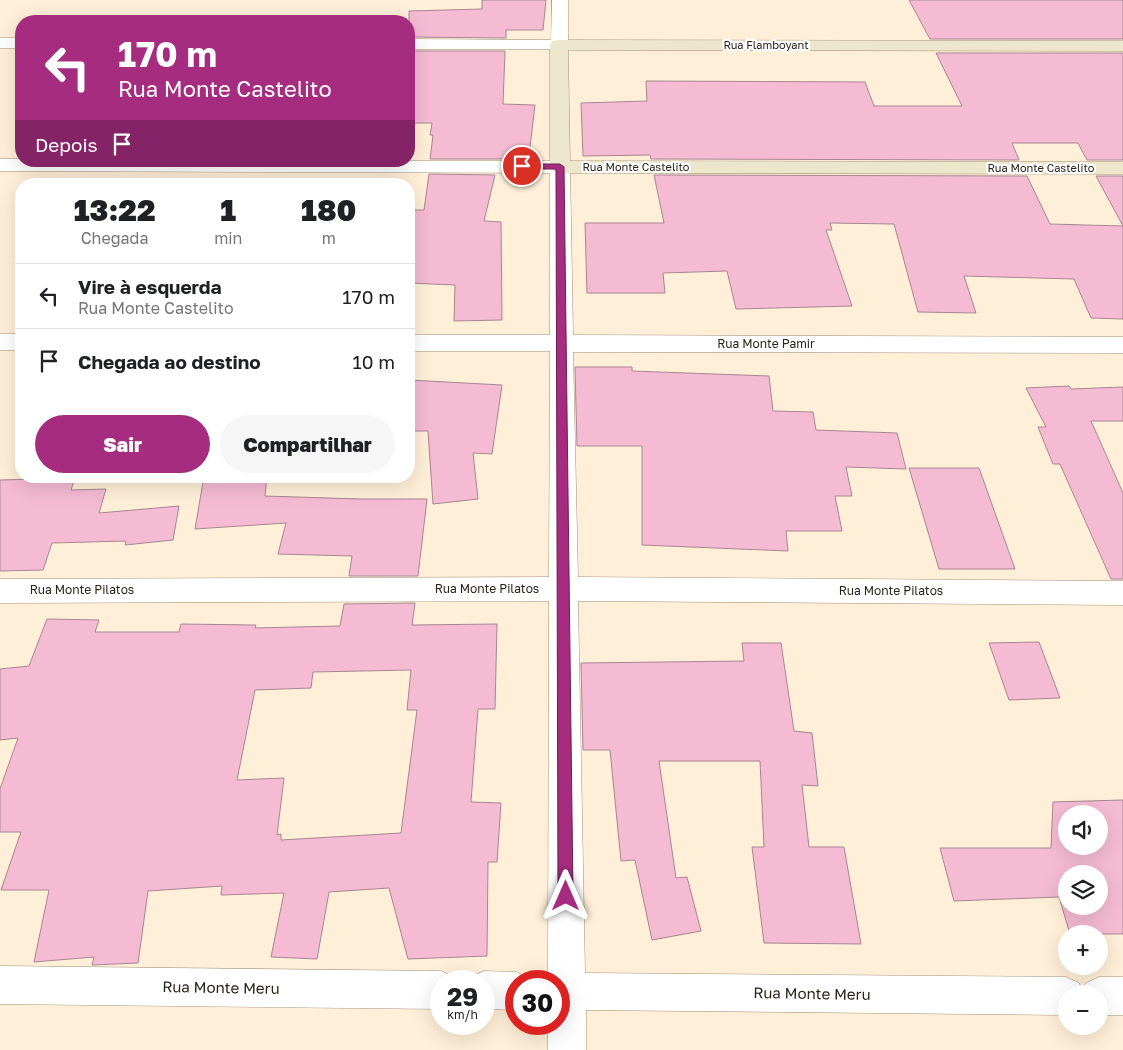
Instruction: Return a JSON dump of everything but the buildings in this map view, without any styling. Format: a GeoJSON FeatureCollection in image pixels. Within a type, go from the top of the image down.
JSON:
{"type":"FeatureCollection","features":[{"type":"Feature","properties":{"kind":"street"},"geometry":{"type":"LineString","coordinates":[[560,0],[564,589],[562,970]]}},
{"type":"Feature","properties":{"kind":"street"},"geometry":{"type":"LineString","coordinates":[[0,43],[15,43]]}},
{"type":"Feature","properties":{"kind":"street","name":"Rua Flamboyant"},"geometry":{"type":"LineString","coordinates":[[415,44],[1123,46]]}},
{"type":"Feature","properties":{"kind":"street","name":"Rua Monte Castelito"},"geometry":{"type":"LineString","coordinates":[[0,165],[15,165]]}},
{"type":"Feature","properties":{"kind":"street","name":"Rua Monte Castelito"},"geometry":{"type":"LineString","coordinates":[[415,166],[1123,168]]}},
{"type":"Feature","properties":{"kind":"street"},"geometry":{"type":"LineString","coordinates":[[0,342],[15,342]]}},
{"type":"Feature","properties":{"kind":"street","name":"Rua Monte Pamir"},"geometry":{"type":"LineString","coordinates":[[415,343],[1123,345]]}},
{"type":"Feature","properties":{"kind":"street","name":"Rua Monte Pilatos"},"geometry":{"type":"LineString","coordinates":[[0,591],[564,589],[1123,593]]}},
{"type":"Feature","properties":{"kind":"street","name":"Rua Monte Meru"},"geometry":{"type":"LineString","coordinates":[[0,986],[430,990]]}},
{"type":"Feature","properties":{"kind":"street","name":"Rua Monte Meru"},"geometry":{"type":"LineString","coordinates":[[570,991],[1058,996]]}},
{"type":"Feature","properties":{"kind":"street"},"geometry":{"type":"LineString","coordinates":[[1108,996],[1123,996]]}},
{"type":"Feature","properties":{"kind":"street"},"geometry":{"type":"LineString","coordinates":[[566,1035],[567,1050]]}},
{"type":"Feature","properties":{"kind":"route"},"geometry":{"type":"LineString","coordinates":[[522,166],[560,167],[566,896]]}}]}
